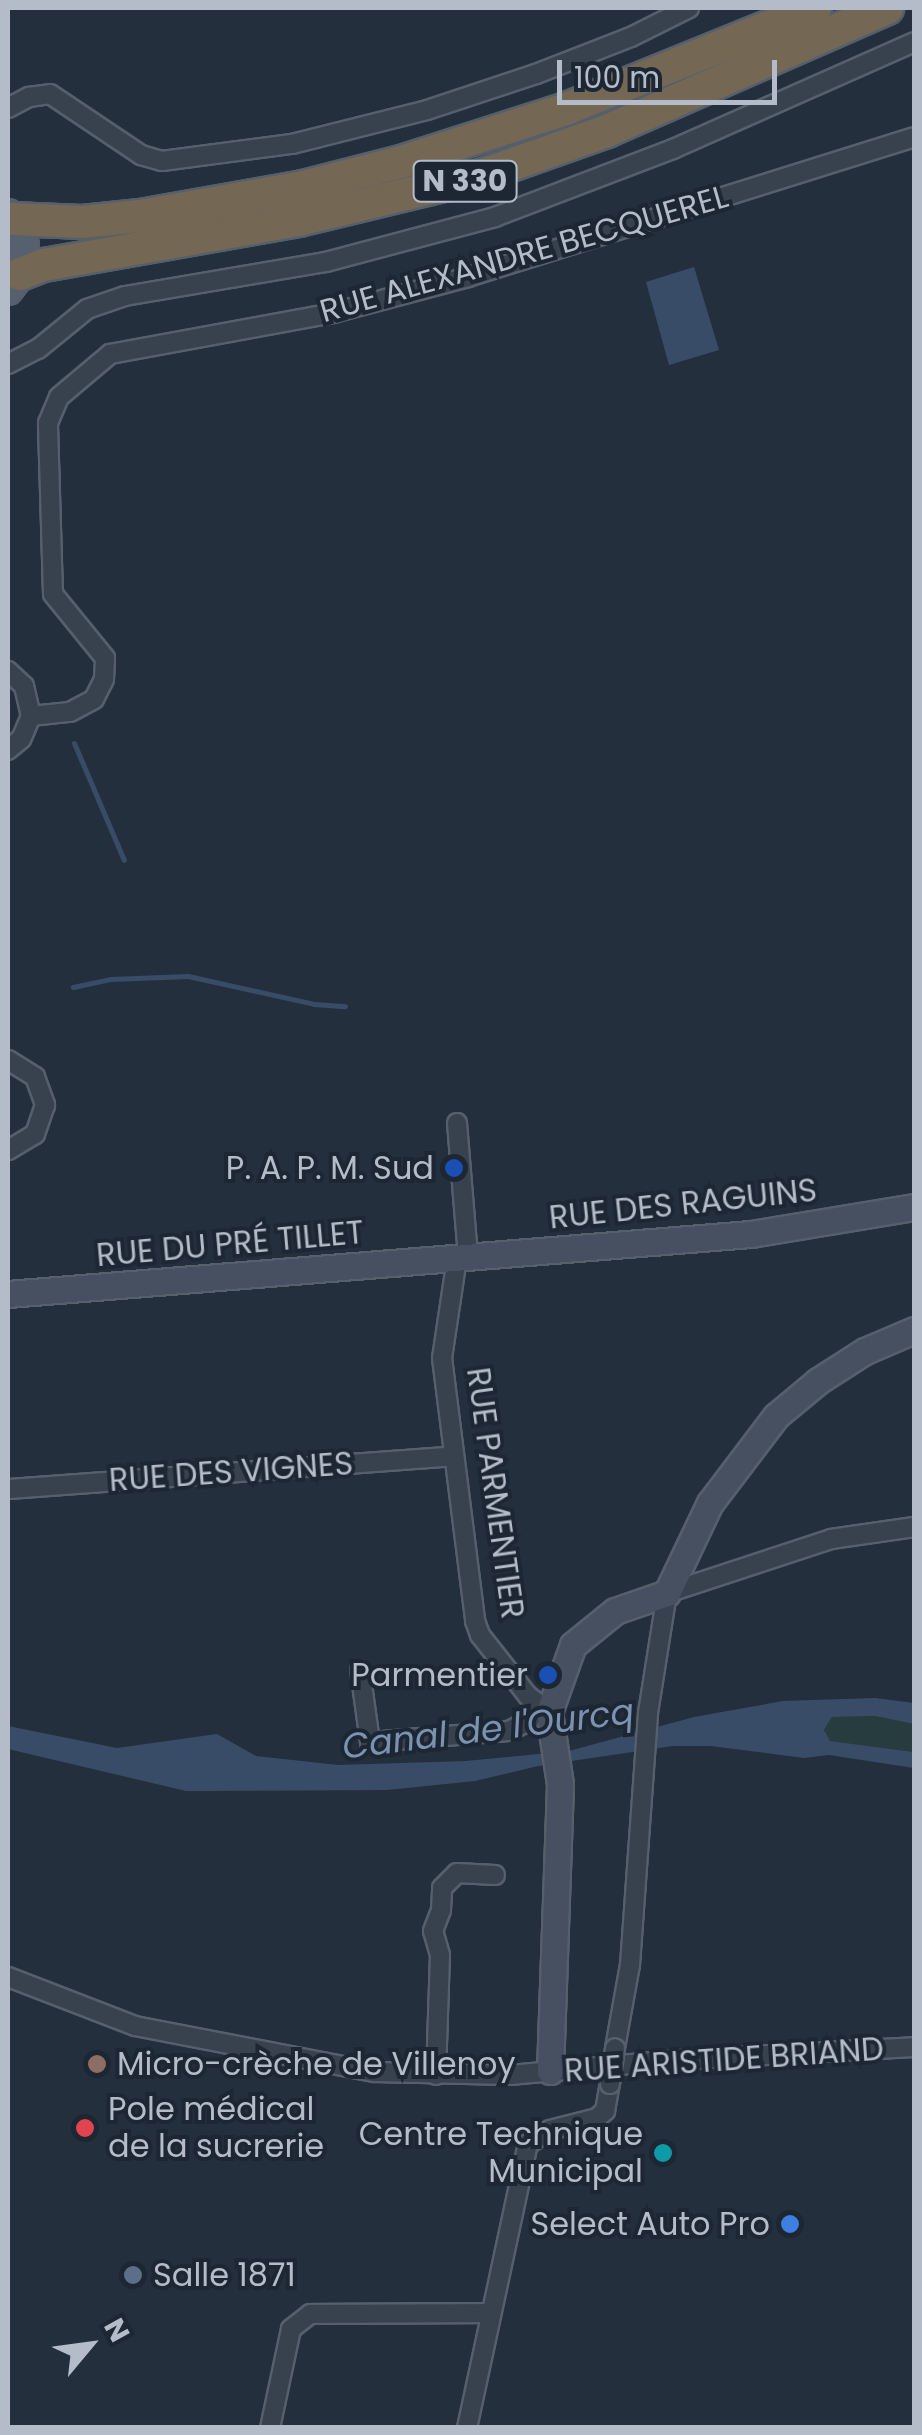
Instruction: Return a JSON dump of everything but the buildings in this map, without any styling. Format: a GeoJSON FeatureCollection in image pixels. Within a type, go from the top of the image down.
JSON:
{"type":"FeatureCollection","features":[{"type":"Feature","properties":{"kind":"highway","name":"N 330"},"geometry":{"type":"LineString","coordinates":[[10,216],[82,222],[140,216],[303,186],[400,162],[566,110],[815,8]]}},
{"type":"Feature","properties":{"kind":"highway","name":"N 330"},"geometry":{"type":"LineString","coordinates":[[14,282],[62,261],[299,220],[478,177],[607,130],[887,8]]}},
{"type":"Feature","properties":{"kind":"main road","name":"N 330"},"geometry":{"type":"LineString","coordinates":[[10,216],[24,246],[14,282]]}},
{"type":"Feature","properties":{"kind":"street"},"geometry":{"type":"LineString","coordinates":[[8,108],[29,97],[50,94],[141,156],[162,161],[292,144],[427,110],[536,74],[630,37],[689,8]]}},
{"type":"Feature","properties":{"kind":"street"},"geometry":{"type":"LineString","coordinates":[[8,364],[38,349],[87,308],[125,296],[326,262],[495,216],[673,148],[914,42]]}},
{"type":"Feature","properties":{"kind":"street","name":"RUE ALEXANDRE BECQUEREL"},"geometry":{"type":"LineString","coordinates":[[30,716],[70,712],[94,699],[104,678],[105,658],[92,636],[67,616],[52,594],[48,422],[59,398],[110,354],[384,300],[914,137]]}},
{"type":"Feature","properties":{"kind":"street"},"geometry":{"type":"LineString","coordinates":[[8,670],[24,686],[30,716],[21,739],[8,750]]}},
{"type":"Feature","properties":{"kind":"street"},"geometry":{"type":"LineString","coordinates":[[8,1150],[35,1134],[45,1105],[35,1077],[9,1058]]}},
{"type":"Feature","properties":{"kind":"street","name":"RUE PARMENTIER"},"geometry":{"type":"LineString","coordinates":[[457,1124],[463,1258],[442,1358],[475,1621],[480,1635],[546,1715]]}},
{"type":"Feature","properties":{"kind":"street","name":"RUE DES RAGUINS"},"geometry":{"type":"LineString","coordinates":[[463,1258],[751,1234],[914,1206]]}},
{"type":"Feature","properties":{"kind":"street","name":"RUE DU PRÉ TILLET"},"geometry":{"type":"LineString","coordinates":[[8,1294],[463,1258]]}},
{"type":"Feature","properties":{"kind":"street"},"geometry":{"type":"LineString","coordinates":[[467,2428],[528,2144],[550,2130],[597,2118],[605,2111],[630,1966],[648,1713],[667,1593],[710,1502],[776,1416],[849,1361],[914,1330]]}},
{"type":"Feature","properties":{"kind":"street","name":"RUE DES VIGNES"},"geometry":{"type":"LineString","coordinates":[[8,1488],[454,1456]]}},
{"type":"Feature","properties":{"kind":"street"},"geometry":{"type":"LineString","coordinates":[[550,2071],[560,1784],[546,1715],[573,1644],[614,1611],[832,1538],[914,1527]]}},
{"type":"Feature","properties":{"kind":"street"},"geometry":{"type":"LineString","coordinates":[[360,1670],[370,1742],[510,1731],[546,1715]]}},
{"type":"Feature","properties":{"kind":"street"},"geometry":{"type":"LineString","coordinates":[[436,2075],[440,1955],[433,1931],[442,1888],[457,1873],[495,1876]]}},
{"type":"Feature","properties":{"kind":"street","name":"RUE ARISTIDE BRIAND"},"geometry":{"type":"LineString","coordinates":[[8,1977],[135,2026],[375,2072],[436,2075],[550,2071],[914,2047]]}},
{"type":"Feature","properties":{"kind":"street"},"geometry":{"type":"LineString","coordinates":[[270,2428],[291,2329],[310,2314],[491,2312]]}},
{"type":"Feature","properties":{"kind":"green space"},"geometry":{"type":"Polygon","coordinates":[[[875,1716],[914,1724],[914,1752],[830,1741],[824,1731],[832,1717],[875,1716]]]}},
{"type":"Feature","properties":{"kind":"water"},"geometry":{"type":"Polygon","coordinates":[[[694,267],[719,350],[669,365],[646,282],[694,267]]]}},
{"type":"Feature","properties":{"kind":"water"},"geometry":{"type":"Polygon","coordinates":[[[875,1698],[914,1703],[914,1724],[875,1716],[832,1717],[824,1730],[830,1741],[914,1752],[914,1768],[829,1755],[804,1758],[711,1746],[673,1746],[538,1766],[475,1781],[387,1790],[186,1791],[8,1749],[8,1726],[117,1748],[217,1734],[256,1756],[338,1765],[466,1761],[569,1751],[694,1717],[783,1701],[875,1698]]]}},
{"type":"Feature","properties":{"kind":"waterway"},"geometry":{"type":"LineString","coordinates":[[74,743],[124,860]]}},
{"type":"Feature","properties":{"kind":"waterway"},"geometry":{"type":"LineString","coordinates":[[73,987],[111,979],[188,976],[314,1004],[345,1006]]}},
{"type":"Feature","properties":{"kind":"place","name":"P. A. P. M. Sud"},"geometry":{"type":"Point","coordinates":[454,1168]}},
{"type":"Feature","properties":{"kind":"place","name":"Parmentier"},"geometry":{"type":"Point","coordinates":[548,1675]}},
{"type":"Feature","properties":{"kind":"place","name":"Micro-crèche de Villenoy"},"geometry":{"type":"Point","coordinates":[97,2064]}},
{"type":"Feature","properties":{"kind":"place","name":"Pole médical de la sucrerie"},"geometry":{"type":"Point","coordinates":[85,2128]}},
{"type":"Feature","properties":{"kind":"place","name":"Centre Technique Municipal"},"geometry":{"type":"Point","coordinates":[663,2153]}},
{"type":"Feature","properties":{"kind":"place","name":"Select Auto Pro"},"geometry":{"type":"Point","coordinates":[790,2224]}},
{"type":"Feature","properties":{"kind":"place","name":"Salle 1871"},"geometry":{"type":"Point","coordinates":[133,2275]}},
{"type":"Feature","properties":{"kind":"water label","name":"Canal de l'Ourcq"},"geometry":{"type":"Point","coordinates":[488,1729]}}]}
